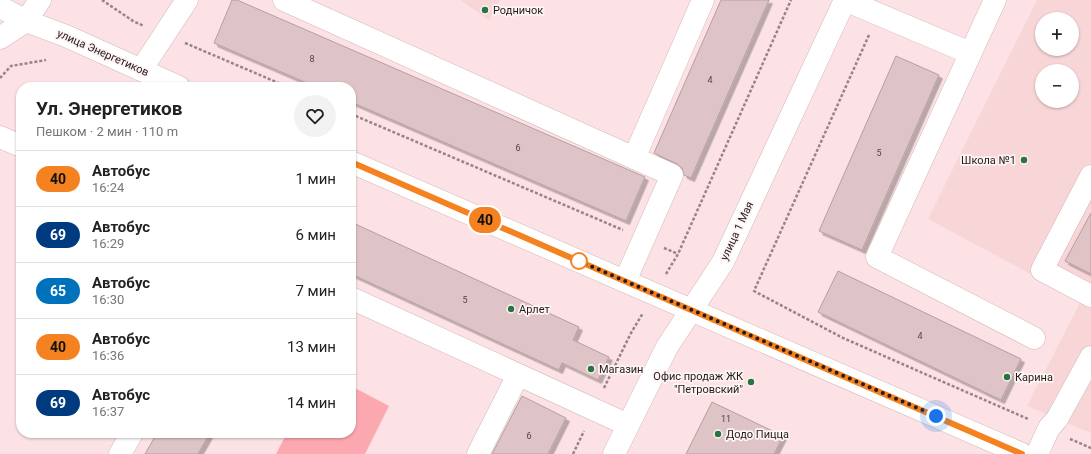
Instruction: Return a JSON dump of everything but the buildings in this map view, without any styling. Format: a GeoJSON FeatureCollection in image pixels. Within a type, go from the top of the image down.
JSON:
{"type":"FeatureCollection","features":[{"type":"Feature","properties":{"kind":"street"},"geometry":{"type":"LineString","coordinates":[[0,38],[26,21],[40,0]]}},
{"type":"Feature","properties":{"kind":"street"},"geometry":{"type":"LineString","coordinates":[[141,70],[187,0]]}},
{"type":"Feature","properties":{"kind":"street"},"geometry":{"type":"LineString","coordinates":[[284,0],[672,175],[625,281]]}},
{"type":"Feature","properties":{"kind":"street"},"geometry":{"type":"LineString","coordinates":[[634,158],[703,0]]}},
{"type":"Feature","properties":{"kind":"street"},"geometry":{"type":"LineString","coordinates":[[845,0],[970,53]]}},
{"type":"Feature","properties":{"kind":"street","name":"улица 1 Мая"},"geometry":{"type":"LineString","coordinates":[[614,454],[667,347],[723,262],[845,0]]}},
{"type":"Feature","properties":{"kind":"street"},"geometry":{"type":"LineString","coordinates":[[995,0],[876,257],[1034,338]]}},
{"type":"Feature","properties":{"kind":"street","name":"улица Энергетиков"},"geometry":{"type":"LineString","coordinates":[[0,7],[26,21],[66,36],[168,82]]}},
{"type":"Feature","properties":{"kind":"street"},"geometry":{"type":"LineString","coordinates":[[0,136],[16,144]]}},
{"type":"Feature","properties":{"kind":"street"},"geometry":{"type":"LineString","coordinates":[[356,164],[654,294],[692,309],[1022,454]]}},
{"type":"Feature","properties":{"kind":"street"},"geometry":{"type":"LineString","coordinates":[[1091,176],[1042,270],[1091,296]]}},
{"type":"Feature","properties":{"kind":"street"},"geometry":{"type":"LineString","coordinates":[[356,300],[628,425]]}},
{"type":"Feature","properties":{"kind":"street"},"geometry":{"type":"LineString","coordinates":[[1037,454],[1049,428],[1057,419],[1091,357]]}},
{"type":"Feature","properties":{"kind":"street"},"geometry":{"type":"LineString","coordinates":[[478,454],[518,375]]}},
{"type":"Feature","properties":{"kind":"street"},"geometry":{"type":"LineString","coordinates":[[120,454],[129,438]]}},
{"type":"Feature","properties":{"kind":"path"},"geometry":{"type":"LineString","coordinates":[[102,0],[133,21],[276,82]]}},
{"type":"Feature","properties":{"kind":"path"},"geometry":{"type":"LineString","coordinates":[[573,454],[630,333],[678,254],[791,0]]}},
{"type":"Feature","properties":{"kind":"path"},"geometry":{"type":"LineString","coordinates":[[0,78],[10,66],[46,60]]}},
{"type":"Feature","properties":{"kind":"path"},"geometry":{"type":"LineString","coordinates":[[356,116],[678,254]]}},
{"type":"Feature","properties":{"kind":"shaded area","name":"Родничок"},"geometry":{"type":"Polygon","coordinates":[[[460,0],[500,0],[489,20],[460,0]]]}},
{"type":"Feature","properties":{"kind":"shaded area","name":"Школа №1"},"geometry":{"type":"Polygon","coordinates":[[[1037,0],[1091,0],[1091,433],[1027,406],[1081,301],[928,219],[1037,0]]]}},
{"type":"Feature","properties":{"kind":"shaded area"},"geometry":{"type":"Polygon","coordinates":[[[356,389],[389,406],[365,454],[276,454],[284,438],[356,438],[356,389]]]}},
{"type":"Feature","properties":{"kind":"bus line","name":"40"},"geometry":{"type":"LineString","coordinates":[[356,164],[692,309],[1022,454]]}},
{"type":"Feature","properties":{"kind":"place","name":"Родничок"},"geometry":{"type":"Point","coordinates":[485,10]}},
{"type":"Feature","properties":{"kind":"place","name":"Школа №1"},"geometry":{"type":"Point","coordinates":[1024,160]}},
{"type":"Feature","properties":{"kind":"place","name":"Арлет"},"geometry":{"type":"Point","coordinates":[511,309]}},
{"type":"Feature","properties":{"kind":"place","name":"Магазин"},"geometry":{"type":"Point","coordinates":[591,369]}},
{"type":"Feature","properties":{"kind":"place","name":"Карина"},"geometry":{"type":"Point","coordinates":[1007,377]}},
{"type":"Feature","properties":{"kind":"place","name":"Офис продаж ЖК \"Петровский\""},"geometry":{"type":"Point","coordinates":[751,382]}},
{"type":"Feature","properties":{"kind":"place","name":"Додо Пицца"},"geometry":{"type":"Point","coordinates":[718,434]}},
{"type":"Feature","properties":{"kind":"route"},"geometry":{"type":"LineString","coordinates":[[579,261],[936,416]]}}]}
